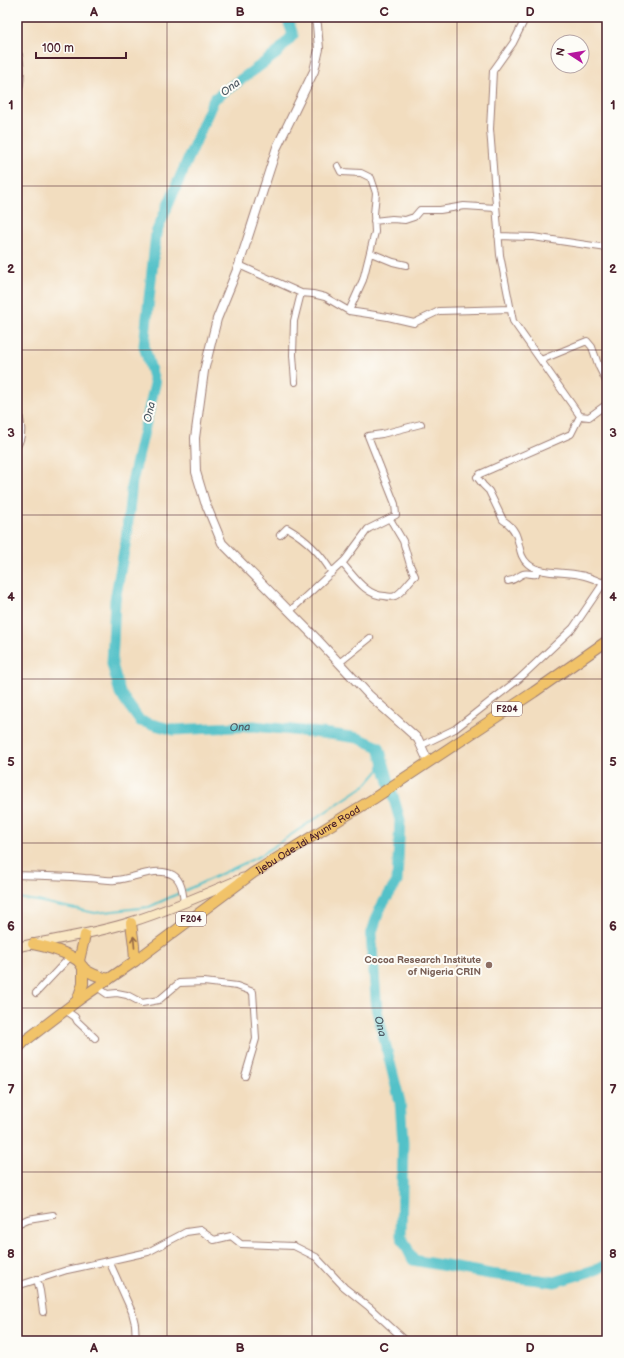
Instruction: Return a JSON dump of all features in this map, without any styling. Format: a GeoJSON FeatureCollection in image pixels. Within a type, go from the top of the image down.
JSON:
{"type":"FeatureCollection","features":[{"type":"Feature","properties":{"kind":"main road","name":"Ijebu Ode-Idi Ayunre Road"},"geometry":{"type":"LineString","coordinates":[[17,1049],[25,1041],[77,1001],[135,961],[253,873],[372,799],[607,641]]}},
{"type":"Feature","properties":{"kind":"main road"},"geometry":{"type":"LineString","coordinates":[[17,947],[85,935],[131,923],[184,899],[253,873]]}},
{"type":"Feature","properties":{"kind":"main road"},"geometry":{"type":"LineString","coordinates":[[131,923],[135,961]]}},
{"type":"Feature","properties":{"kind":"main road"},"geometry":{"type":"LineString","coordinates":[[77,1001],[83,984],[77,962],[85,935]]}},
{"type":"Feature","properties":{"kind":"main road"},"geometry":{"type":"LineString","coordinates":[[33,944],[49,947],[77,962],[92,974],[109,979]]}},
{"type":"Feature","properties":{"kind":"street"},"geometry":{"type":"LineString","coordinates":[[315,17],[318,25],[319,49],[314,71],[277,147],[239,265],[217,319],[204,371],[195,438],[196,472],[205,502],[222,543],[290,611],[369,695],[418,739],[428,761]]}},
{"type":"Feature","properties":{"kind":"street"},"geometry":{"type":"LineString","coordinates":[[526,17],[513,43],[493,71],[490,129],[500,255],[513,321],[580,416],[589,417],[607,404]]}},
{"type":"Feature","properties":{"kind":"street"},"geometry":{"type":"LineString","coordinates":[[17,54],[19,55],[20,64],[20,88],[17,94]]}},
{"type":"Feature","properties":{"kind":"street"},"geometry":{"type":"LineString","coordinates":[[338,166],[341,172],[361,173],[371,178],[376,193],[374,221],[375,232],[363,280],[349,311]]}},
{"type":"Feature","properties":{"kind":"street"},"geometry":{"type":"LineString","coordinates":[[374,221],[392,219],[405,220],[414,218],[420,210],[440,210],[464,206],[496,208]]}},
{"type":"Feature","properties":{"kind":"street"},"geometry":{"type":"LineString","coordinates":[[498,236],[533,237],[607,248]]}},
{"type":"Feature","properties":{"kind":"street"},"geometry":{"type":"LineString","coordinates":[[370,253],[393,262],[406,265]]}},
{"type":"Feature","properties":{"kind":"street"},"geometry":{"type":"LineString","coordinates":[[239,265],[301,293],[325,297],[349,311],[414,323],[439,310],[511,309]]}},
{"type":"Feature","properties":{"kind":"street"},"geometry":{"type":"LineString","coordinates":[[295,382],[293,355],[294,321],[301,293]]}},
{"type":"Feature","properties":{"kind":"street"},"geometry":{"type":"LineString","coordinates":[[541,360],[587,341],[592,347],[599,367],[607,383]]}},
{"type":"Feature","properties":{"kind":"street"},"geometry":{"type":"LineString","coordinates":[[17,406],[22,439],[17,446]]}},
{"type":"Feature","properties":{"kind":"street"},"geometry":{"type":"LineString","coordinates":[[422,745],[454,729],[519,679],[573,628],[605,581],[579,574],[536,569],[529,565],[523,559],[515,532],[503,520],[489,491],[477,477],[480,474],[571,434],[580,416]]}},
{"type":"Feature","properties":{"kind":"street"},"geometry":{"type":"LineString","coordinates":[[290,611],[342,563],[368,529],[396,515],[395,504],[368,436],[421,424]]}},
{"type":"Feature","properties":{"kind":"street"},"geometry":{"type":"LineString","coordinates":[[342,563],[369,592],[379,596],[393,597],[400,592],[415,576],[403,541],[390,519]]}},
{"type":"Feature","properties":{"kind":"street"},"geometry":{"type":"LineString","coordinates":[[280,535],[287,528],[296,533],[312,545],[332,573]]}},
{"type":"Feature","properties":{"kind":"street"},"geometry":{"type":"LineString","coordinates":[[508,581],[515,580],[522,574],[536,574],[536,569]]}},
{"type":"Feature","properties":{"kind":"street"},"geometry":{"type":"LineString","coordinates":[[339,663],[370,638]]}},
{"type":"Feature","properties":{"kind":"street"},"geometry":{"type":"LineString","coordinates":[[17,876],[114,880],[158,872],[172,875],[176,878],[180,885],[184,899]]}},
{"type":"Feature","properties":{"kind":"street"},"geometry":{"type":"LineString","coordinates":[[36,993],[77,962]]}},
{"type":"Feature","properties":{"kind":"street"},"geometry":{"type":"LineString","coordinates":[[97,987],[106,994],[116,993],[127,995],[142,1003],[159,1000],[179,983],[218,983],[237,986],[253,992],[256,1039],[245,1076]]}},
{"type":"Feature","properties":{"kind":"street"},"geometry":{"type":"LineString","coordinates":[[65,1010],[75,1017],[77,1021],[95,1038]]}},
{"type":"Feature","properties":{"kind":"street"},"geometry":{"type":"LineString","coordinates":[[17,1224],[28,1219],[52,1215]]}},
{"type":"Feature","properties":{"kind":"street"},"geometry":{"type":"LineString","coordinates":[[17,1286],[66,1270],[148,1252],[186,1232],[196,1229],[200,1230],[214,1240],[231,1236],[241,1244],[294,1246],[316,1257],[344,1287],[369,1307],[406,1341]]}},
{"type":"Feature","properties":{"kind":"street"},"geometry":{"type":"LineString","coordinates":[[110,1261],[132,1312],[135,1324],[136,1341]]}},
{"type":"Feature","properties":{"kind":"street"},"geometry":{"type":"LineString","coordinates":[[37,1279],[43,1312]]}},
{"type":"Feature","properties":{"kind":"waterway","name":"Ona"},"geometry":{"type":"LineString","coordinates":[[287,17],[293,35],[276,54],[214,99],[156,233],[144,346],[155,384],[132,482],[126,540],[115,600],[112,664],[120,693],[140,721],[174,730],[254,726],[330,734],[358,738],[379,747],[400,820],[397,882],[380,908],[371,935],[377,1011],[400,1102],[403,1143],[401,1236],[413,1260],[490,1274],[555,1282],[598,1269],[607,1264]]}},
{"type":"Feature","properties":{"kind":"waterway"},"geometry":{"type":"LineString","coordinates":[[17,898],[95,913],[149,907],[258,857],[367,784],[379,770],[379,747]]}},
{"type":"Feature","properties":{"kind":"place","name":"Cocoa Research Institute of Nigeria CRIN"},"geometry":{"type":"Point","coordinates":[489,965]}}]}
